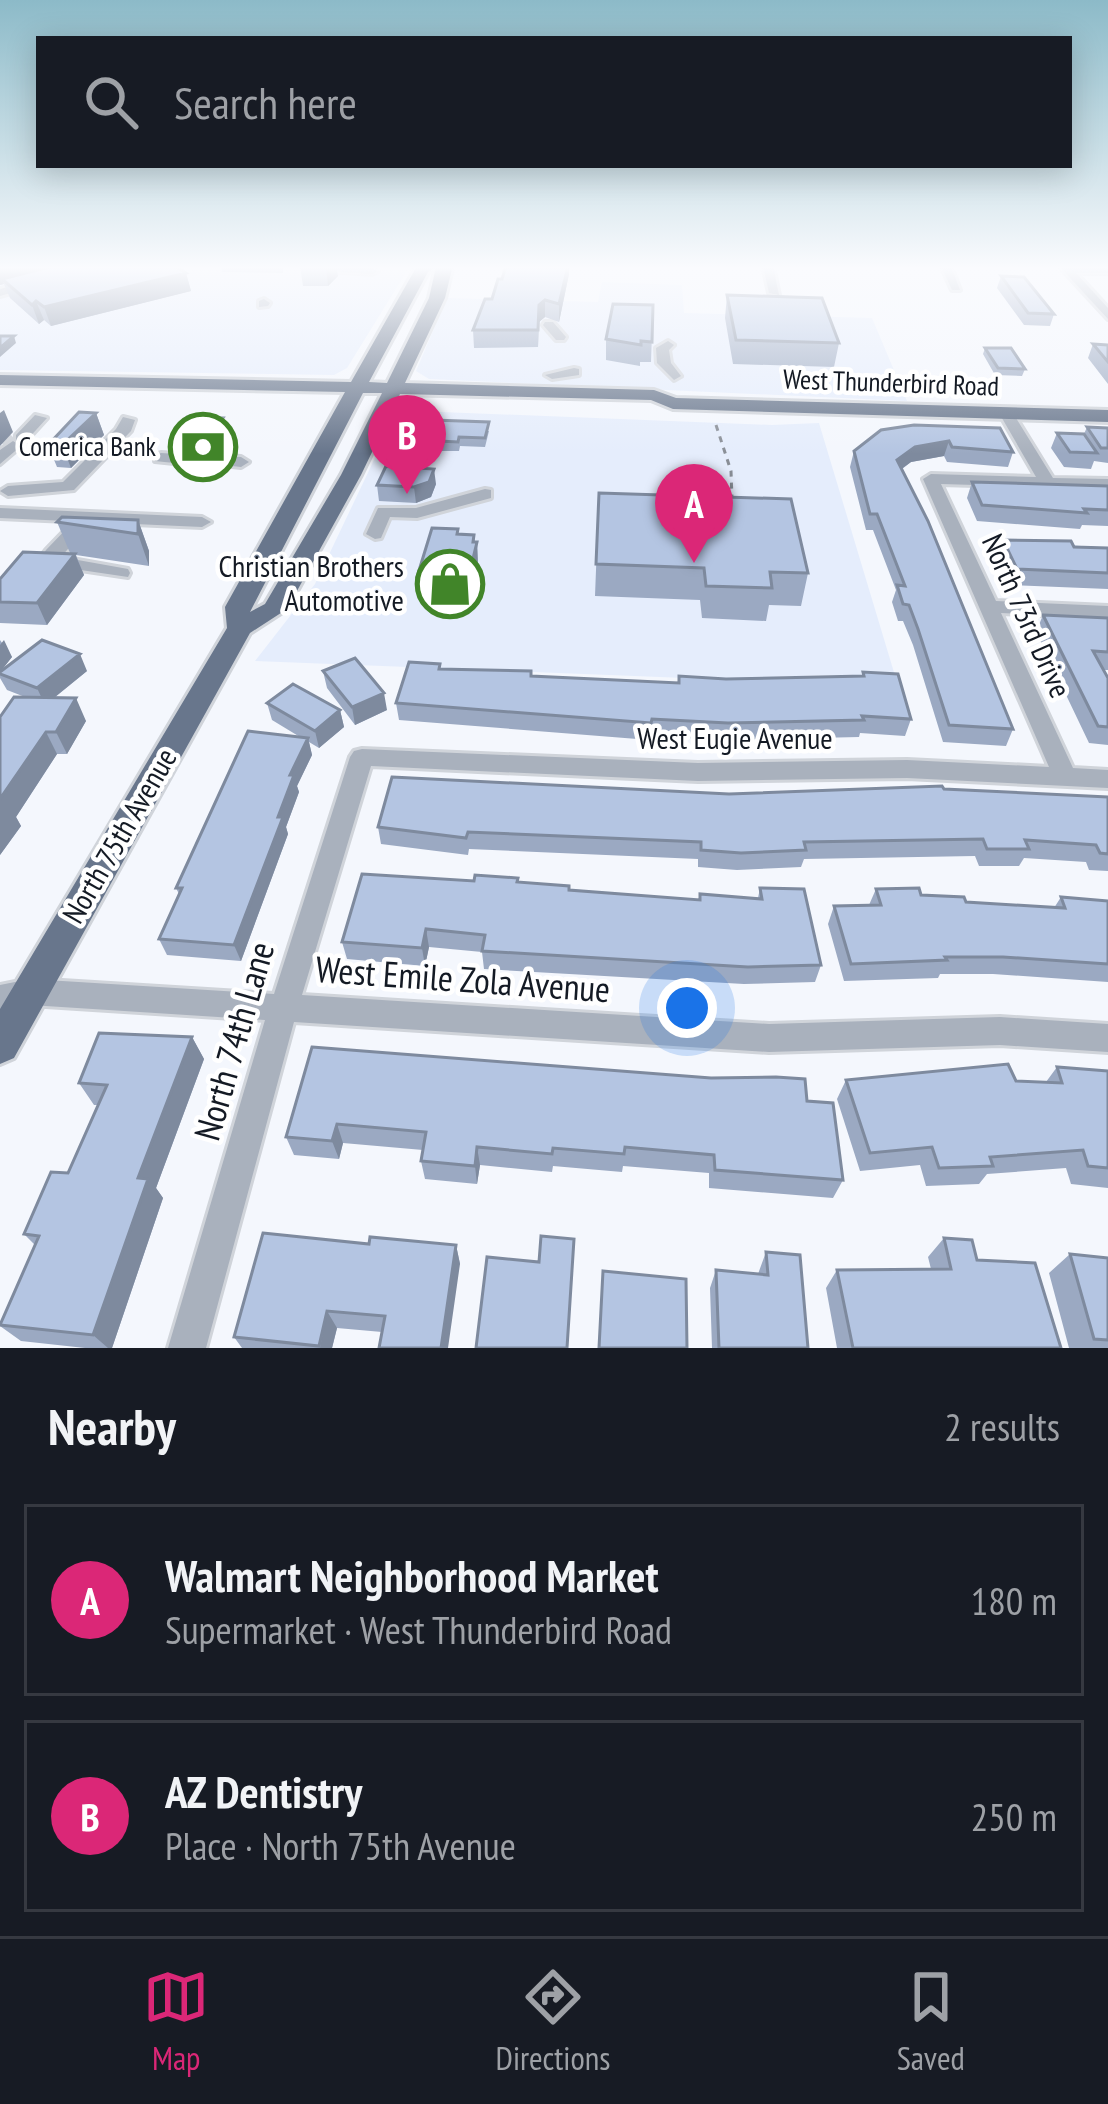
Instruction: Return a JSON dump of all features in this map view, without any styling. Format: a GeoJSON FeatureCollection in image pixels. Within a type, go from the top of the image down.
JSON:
{"type":"FeatureCollection","features":[{"type":"Feature","properties":{"kind":"main road","name":"North 75th Avenue"},"geometry":{"type":"LineString","coordinates":[[240,628],[237,607],[390,329]]}},
{"type":"Feature","properties":{"kind":"main road","name":"North 75th Avenue"},"geometry":{"type":"LineString","coordinates":[[0,1045],[10,990],[240,628],[274,609],[422,329]]}},
{"type":"Feature","properties":{"kind":"main road","name":"West Thunderbird Road"},"geometry":{"type":"LineString","coordinates":[[0,380],[657,411],[673,403],[1108,416]]}},
{"type":"Feature","properties":{"kind":"main road","name":"West Thunderbird Road"},"geometry":{"type":"LineString","coordinates":[[0,390],[355,394]]}},
{"type":"Feature","properties":{"kind":"street"},"geometry":{"type":"LineString","coordinates":[[555,329],[560,338]]}},
{"type":"Feature","properties":{"kind":"street"},"geometry":{"type":"LineString","coordinates":[[552,375],[574,372]]}},
{"type":"Feature","properties":{"kind":"street"},"geometry":{"type":"LineString","coordinates":[[1006,413],[1048,483],[1108,484]]}},
{"type":"Feature","properties":{"kind":"street"},"geometry":{"type":"LineString","coordinates":[[8,490],[53,492],[68,487],[123,431],[128,420]]}},
{"type":"Feature","properties":{"kind":"street"},"geometry":{"type":"LineString","coordinates":[[163,456],[241,462]]}},
{"type":"Feature","properties":{"kind":"street","name":"North 73rd Drive"},"geometry":{"type":"LineString","coordinates":[[1048,483],[931,479],[1065,777]]}},
{"type":"Feature","properties":{"kind":"street"},"geometry":{"type":"LineString","coordinates":[[375,534],[384,512],[417,513],[477,497],[481,517]]}},
{"type":"Feature","properties":{"kind":"street"},"geometry":{"type":"LineString","coordinates":[[0,513],[202,522]]}},
{"type":"Feature","properties":{"kind":"street"},"geometry":{"type":"LineString","coordinates":[[77,528],[52,554],[53,561],[121,573]]}},
{"type":"Feature","properties":{"kind":"street"},"geometry":{"type":"LineString","coordinates":[[989,607],[1108,612]]}},
{"type":"Feature","properties":{"kind":"street","name":"West Eugie Avenue"},"geometry":{"type":"LineString","coordinates":[[362,757],[716,773],[863,768],[1108,779]]}},
{"type":"Feature","properties":{"kind":"street","name":"North 74th Lane"},"geometry":{"type":"LineString","coordinates":[[187,1348],[283,1007],[362,757]]}},
{"type":"Feature","properties":{"kind":"street","name":"West Emile Zola Avenue"},"geometry":{"type":"LineString","coordinates":[[10,990],[769,1038],[1000,1031],[1108,1038]]}},
{"type":"Feature","properties":{"kind":"path"},"geometry":{"type":"LineString","coordinates":[[716,425],[720,452],[731,464],[735,490],[730,502]]}},
{"type":"Feature","properties":{"kind":"shaded area"},"geometry":{"type":"Polygon","coordinates":[[[0,329],[371,329],[347,368],[334,375],[0,370],[0,329]]]}},
{"type":"Feature","properties":{"kind":"shaded area"},"geometry":{"type":"Polygon","coordinates":[[[434,329],[877,329],[907,401],[429,379],[416,371],[434,329]]]}},
{"type":"Feature","properties":{"kind":"shaded area"},"geometry":{"type":"Polygon","coordinates":[[[416,411],[819,423],[896,679],[833,675],[710,679],[255,661],[315,584],[393,420],[416,411]]]}},
{"type":"Feature","properties":{"kind":"building"},"geometry":{"type":"Polygon","coordinates":[[[608,329],[652,329],[652,342],[641,341],[641,345],[606,339],[608,329]]]}},
{"type":"Feature","properties":{"kind":"building"},"geometry":{"type":"Polygon","coordinates":[[[734,329],[834,329],[839,343],[736,340],[734,329]]]}},
{"type":"Feature","properties":{"kind":"building"},"geometry":{"type":"Polygon","coordinates":[[[1093,344],[1108,345],[1108,362],[1093,344]]]}},
{"type":"Feature","properties":{"kind":"building"},"geometry":{"type":"Polygon","coordinates":[[[985,348],[1011,348],[1025,369],[998,368],[985,348]]]}},
{"type":"Feature","properties":{"kind":"building"},"geometry":{"type":"Polygon","coordinates":[[[79,412],[96,413],[62,445],[48,445],[79,412]]]}},
{"type":"Feature","properties":{"kind":"building"},"geometry":{"type":"Polygon","coordinates":[[[187,417],[223,418],[213,432],[196,436],[177,431],[187,417]]]}},
{"type":"Feature","properties":{"kind":"building"},"geometry":{"type":"Polygon","coordinates":[[[403,419],[489,422],[485,438],[459,437],[458,442],[439,441],[440,436],[396,435],[403,419]]]}},
{"type":"Feature","properties":{"kind":"building"},"geometry":{"type":"Polygon","coordinates":[[[914,425],[1000,428],[1013,452],[952,447],[949,441],[915,447],[897,460],[928,521],[1013,729],[949,725],[918,629],[897,585],[905,586],[877,514],[870,514],[854,451],[881,430],[914,425]]]}},
{"type":"Feature","properties":{"kind":"building"},"geometry":{"type":"Polygon","coordinates":[[[1087,427],[1108,428],[1108,448],[1101,448],[1087,427]]]}},
{"type":"Feature","properties":{"kind":"building"},"geometry":{"type":"Polygon","coordinates":[[[1057,433],[1084,434],[1097,453],[1070,452],[1057,433]]]}},
{"type":"Feature","properties":{"kind":"building"},"geometry":{"type":"Polygon","coordinates":[[[386,466],[434,469],[429,482],[414,487],[377,485],[386,466]]]}},
{"type":"Feature","properties":{"kind":"building"},"geometry":{"type":"Polygon","coordinates":[[[972,482],[1108,486],[1108,510],[1084,509],[1087,513],[982,505],[972,482]]]}},
{"type":"Feature","properties":{"kind":"building"},"geometry":{"type":"Polygon","coordinates":[[[599,493],[791,499],[808,573],[770,572],[772,588],[706,586],[704,568],[596,564],[599,493]]]}},
{"type":"Feature","properties":{"kind":"building"},"geometry":{"type":"Polygon","coordinates":[[[62,517],[138,520],[138,534],[57,522],[62,517]]]}},
{"type":"Feature","properties":{"kind":"building"},"geometry":{"type":"Polygon","coordinates":[[[432,528],[474,535],[473,542],[477,542],[468,579],[417,577],[432,528]]]}},
{"type":"Feature","properties":{"kind":"building"},"geometry":{"type":"Polygon","coordinates":[[[1003,540],[1071,541],[1074,547],[1108,548],[1108,573],[1017,569],[1003,540]]]}},
{"type":"Feature","properties":{"kind":"building"},"geometry":{"type":"Polygon","coordinates":[[[23,552],[75,554],[37,603],[0,602],[0,579],[23,552]]]}},
{"type":"Feature","properties":{"kind":"building"},"geometry":{"type":"Polygon","coordinates":[[[1043,615],[1108,618],[1108,652],[1093,651],[1108,678],[1108,727],[1098,726],[1043,615]]]}},
{"type":"Feature","properties":{"kind":"building"},"geometry":{"type":"Polygon","coordinates":[[[42,640],[80,654],[37,688],[0,674],[0,672],[42,640]]]}},
{"type":"Feature","properties":{"kind":"building"},"geometry":{"type":"Polygon","coordinates":[[[355,658],[384,693],[352,707],[323,671],[355,658]]]}},
{"type":"Feature","properties":{"kind":"building"},"geometry":{"type":"Polygon","coordinates":[[[409,662],[440,664],[439,669],[679,683],[679,676],[898,674],[911,719],[862,716],[864,720],[728,723],[652,719],[651,723],[396,703],[409,662]]]}},
{"type":"Feature","properties":{"kind":"building"},"geometry":{"type":"Polygon","coordinates":[[[293,684],[340,710],[315,731],[267,703],[293,684]]]}},
{"type":"Feature","properties":{"kind":"building"},"geometry":{"type":"Polygon","coordinates":[[[14,697],[76,698],[56,732],[46,732],[0,799],[0,717],[14,697]]]}},
{"type":"Feature","properties":{"kind":"building"},"geometry":{"type":"Polygon","coordinates":[[[248,731],[308,738],[290,775],[294,775],[278,817],[283,817],[234,945],[159,939],[182,888],[176,888],[248,731]]]}},
{"type":"Feature","properties":{"kind":"building"},"geometry":{"type":"Polygon","coordinates":[[[392,777],[729,794],[942,786],[1108,797],[1108,854],[1100,853],[1096,845],[1025,840],[1029,849],[987,849],[983,839],[804,842],[806,850],[741,853],[701,850],[701,842],[468,832],[466,838],[378,827],[392,777]]]}},
{"type":"Feature","properties":{"kind":"building"},"geometry":{"type":"Polygon","coordinates":[[[362,874],[474,881],[475,875],[518,878],[517,882],[569,886],[569,890],[700,900],[700,894],[762,899],[760,888],[804,889],[821,965],[748,967],[482,951],[485,935],[426,929],[422,948],[342,942],[362,874]]]}},
{"type":"Feature","properties":{"kind":"building"},"geometry":{"type":"Polygon","coordinates":[[[919,888],[921,895],[964,897],[966,902],[1065,908],[1061,897],[1108,901],[1108,964],[945,957],[947,960],[851,964],[834,906],[881,905],[876,889],[919,888]]]}},
{"type":"Feature","properties":{"kind":"building"},"geometry":{"type":"Polygon","coordinates":[[[99,1033],[192,1037],[138,1178],[148,1179],[93,1335],[0,1325],[39,1236],[24,1234],[51,1172],[68,1173],[107,1085],[79,1083],[99,1033]]]}},
{"type":"Feature","properties":{"kind":"building"},"geometry":{"type":"Polygon","coordinates":[[[312,1047],[711,1078],[805,1079],[807,1101],[833,1103],[843,1180],[715,1170],[714,1155],[625,1147],[624,1154],[553,1148],[552,1154],[477,1147],[475,1166],[421,1161],[426,1132],[337,1124],[332,1141],[286,1137],[312,1047]]]}},
{"type":"Feature","properties":{"kind":"building"},"geometry":{"type":"Polygon","coordinates":[[[1008,1064],[1016,1081],[1062,1083],[1057,1067],[1108,1071],[1108,1168],[1088,1166],[1083,1150],[990,1157],[993,1166],[939,1168],[932,1147],[870,1153],[846,1080],[1008,1064]]]}},
{"type":"Feature","properties":{"kind":"building"},"geometry":{"type":"Polygon","coordinates":[[[263,1233],[369,1244],[370,1237],[456,1245],[441,1348],[379,1348],[385,1316],[327,1311],[319,1346],[234,1337],[263,1233]]]}},
{"type":"Feature","properties":{"kind":"building"},"geometry":{"type":"Polygon","coordinates":[[[541,1236],[574,1239],[567,1348],[476,1348],[487,1257],[539,1262],[541,1236]]]}},
{"type":"Feature","properties":{"kind":"building"},"geometry":{"type":"Polygon","coordinates":[[[944,1238],[972,1240],[977,1260],[1035,1263],[1061,1348],[853,1348],[837,1270],[951,1269],[944,1238]]]}},
{"type":"Feature","properties":{"kind":"building"},"geometry":{"type":"Polygon","coordinates":[[[766,1252],[800,1255],[808,1348],[719,1348],[716,1270],[768,1275],[766,1252]]]}},
{"type":"Feature","properties":{"kind":"building"},"geometry":{"type":"Polygon","coordinates":[[[1070,1254],[1108,1258],[1108,1340],[1094,1339],[1070,1254]]]}},
{"type":"Feature","properties":{"kind":"building"},"geometry":{"type":"Polygon","coordinates":[[[603,1271],[686,1279],[687,1348],[599,1348],[603,1271]]]}},
{"type":"Feature","properties":{"kind":"tunnel"},"geometry":{"type":"LineString","coordinates":[[5,446],[13,437]]}},
{"type":"Feature","properties":{"kind":"tunnel"},"geometry":{"type":"LineString","coordinates":[[197,455],[214,456]]}},
{"type":"Feature","properties":{"kind":"place","name":"Comerica Bank"},"geometry":{"type":"Point","coordinates":[203,447]}},
{"type":"Feature","properties":{"kind":"place","name":"AZ Dentistry"},"geometry":{"type":"Point","coordinates":[407,494]}},
{"type":"Feature","properties":{"kind":"place","name":"Walmart Neighborhood Market"},"geometry":{"type":"Point","coordinates":[694,563]}},
{"type":"Feature","properties":{"kind":"place","name":"Christian Brothers Automotive"},"geometry":{"type":"Point","coordinates":[450,584]}}]}
